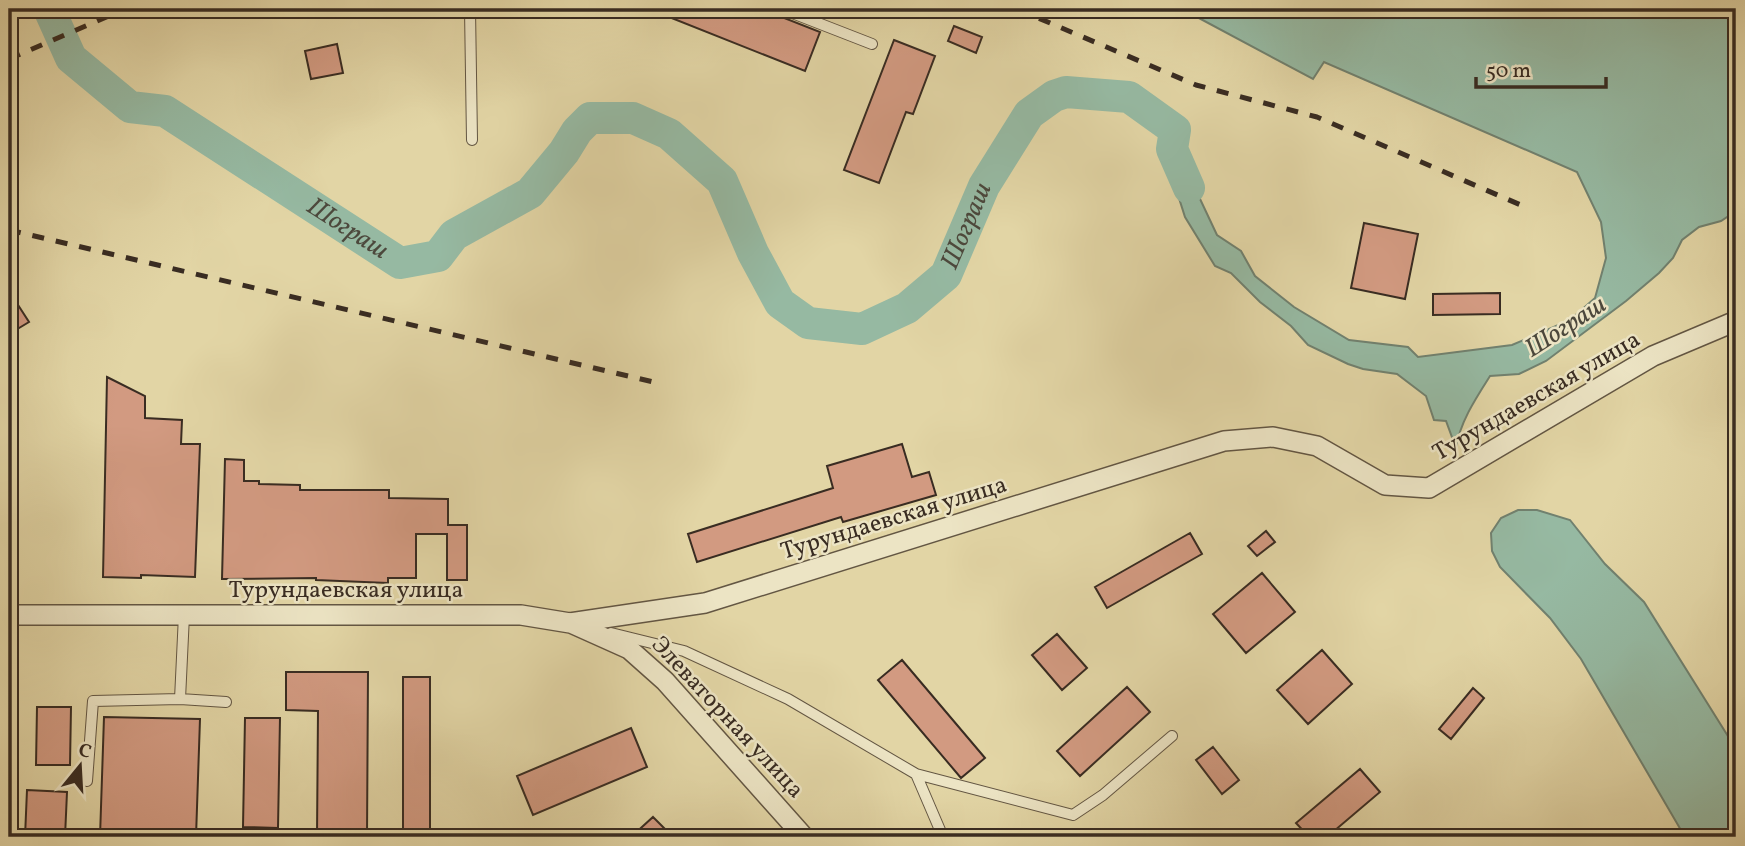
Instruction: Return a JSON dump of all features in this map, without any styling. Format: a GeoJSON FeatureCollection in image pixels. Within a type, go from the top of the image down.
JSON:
{"type":"FeatureCollection","features":[{"type":"Feature","properties":{"kind":"street","name":"Турундаевская улица"},"geometry":{"type":"LineString","coordinates":[[9,615],[521,615],[570,623],[705,603],[1224,441],[1273,437],[1317,446],[1385,485],[1429,488],[1653,356],[1736,321]]}},
{"type":"Feature","properties":{"kind":"street","name":"Элеваторная улица"},"geometry":{"type":"LineString","coordinates":[[570,623],[629,649],[665,681],[804,837]]}},
{"type":"Feature","properties":{"kind":"lane"},"geometry":{"type":"LineString","coordinates":[[470,9],[471,139]]}},
{"type":"Feature","properties":{"kind":"lane"},"geometry":{"type":"LineString","coordinates":[[782,9],[872,44]]}},
{"type":"Feature","properties":{"kind":"lane"},"geometry":{"type":"LineString","coordinates":[[180,699],[184,615]]}},
{"type":"Feature","properties":{"kind":"lane"},"geometry":{"type":"LineString","coordinates":[[570,623],[684,651],[788,699],[916,774],[1073,815],[1102,795],[1172,736]]}},
{"type":"Feature","properties":{"kind":"lane"},"geometry":{"type":"LineString","coordinates":[[87,781],[93,701],[180,699],[226,702]]}},
{"type":"Feature","properties":{"kind":"lane"},"geometry":{"type":"LineString","coordinates":[[916,774],[943,837]]}},
{"type":"Feature","properties":{"kind":"water"},"geometry":{"type":"Polygon","coordinates":[[[1182,9],[1736,9],[1736,211],[1721,221],[1699,227],[1682,240],[1673,258],[1659,273],[1546,361],[1519,374],[1490,376],[1465,420],[1456,448],[1446,421],[1434,420],[1426,396],[1397,374],[1363,369],[1308,345],[1291,326],[1260,302],[1231,273],[1215,266],[1185,217],[1172,176],[1172,149],[1185,167],[1217,235],[1241,251],[1255,276],[1294,307],[1349,340],[1408,347],[1418,357],[1512,345],[1570,320],[1595,298],[1606,258],[1601,222],[1577,172],[1324,62],[1313,79],[1182,9]]]}},
{"type":"Feature","properties":{"kind":"water"},"geometry":{"type":"Polygon","coordinates":[[[1518,510],[1537,510],[1570,520],[1605,564],[1644,602],[1736,749],[1736,837],[1685,837],[1581,659],[1550,618],[1500,567],[1492,551],[1491,533],[1501,518],[1518,510]]]}},
{"type":"Feature","properties":{"kind":"building"},"geometry":{"type":"Polygon","coordinates":[[[649,9],[775,9],[779,16],[820,32],[805,71],[649,9]]]}},
{"type":"Feature","properties":{"kind":"building"},"geometry":{"type":"Polygon","coordinates":[[[954,26],[982,37],[976,53],[948,41],[954,26]]]}},
{"type":"Feature","properties":{"kind":"building"},"geometry":{"type":"Polygon","coordinates":[[[894,40],[935,56],[913,114],[906,112],[879,183],[844,170],[894,40]]]}},
{"type":"Feature","properties":{"kind":"building"},"geometry":{"type":"Polygon","coordinates":[[[337,44],[343,73],[311,79],[305,51],[337,44]]]}},
{"type":"Feature","properties":{"kind":"building"},"geometry":{"type":"Polygon","coordinates":[[[1364,223],[1418,234],[1405,299],[1351,288],[1364,223]]]}},
{"type":"Feature","properties":{"kind":"building"},"geometry":{"type":"Polygon","coordinates":[[[9,291],[29,322],[9,334],[9,291]]]}},
{"type":"Feature","properties":{"kind":"building"},"geometry":{"type":"Polygon","coordinates":[[[1500,293],[1500,314],[1433,315],[1433,294],[1500,293]]]}},
{"type":"Feature","properties":{"kind":"building"},"geometry":{"type":"Polygon","coordinates":[[[107,377],[145,396],[145,418],[182,420],[181,444],[200,444],[195,577],[103,577],[107,377]]]}},
{"type":"Feature","properties":{"kind":"building"},"geometry":{"type":"Polygon","coordinates":[[[902,444],[912,477],[929,472],[936,495],[843,522],[841,517],[697,562],[688,534],[833,488],[827,466],[902,444]]]}},
{"type":"Feature","properties":{"kind":"building"},"geometry":{"type":"Polygon","coordinates":[[[225,459],[244,460],[244,481],[259,481],[259,484],[300,485],[300,490],[389,490],[389,498],[448,499],[448,525],[467,525],[467,580],[447,580],[447,534],[416,534],[416,578],[388,578],[388,583],[316,578],[222,579],[225,459]]]}},
{"type":"Feature","properties":{"kind":"building"},"geometry":{"type":"Polygon","coordinates":[[[1266,531],[1275,542],[1257,556],[1248,546],[1266,531]]]}},
{"type":"Feature","properties":{"kind":"building"},"geometry":{"type":"Polygon","coordinates":[[[1190,533],[1202,554],[1107,608],[1095,587],[1190,533]]]}},
{"type":"Feature","properties":{"kind":"building"},"geometry":{"type":"Polygon","coordinates":[[[1262,573],[1295,612],[1246,653],[1213,614],[1262,573]]]}},
{"type":"Feature","properties":{"kind":"building"},"geometry":{"type":"Polygon","coordinates":[[[1057,634],[1087,668],[1062,690],[1032,655],[1057,634]]]}},
{"type":"Feature","properties":{"kind":"building"},"geometry":{"type":"Polygon","coordinates":[[[1322,650],[1352,684],[1308,724],[1277,690],[1322,650]]]}},
{"type":"Feature","properties":{"kind":"building"},"geometry":{"type":"Polygon","coordinates":[[[902,660],[985,758],[961,778],[878,680],[902,660]]]}},
{"type":"Feature","properties":{"kind":"building"},"geometry":{"type":"Polygon","coordinates":[[[286,672],[368,672],[367,837],[317,837],[318,711],[286,710],[286,672]]]}},
{"type":"Feature","properties":{"kind":"building"},"geometry":{"type":"Polygon","coordinates":[[[403,677],[430,677],[430,837],[403,837],[403,677]]]}},
{"type":"Feature","properties":{"kind":"building"},"geometry":{"type":"Polygon","coordinates":[[[1127,687],[1150,712],[1080,776],[1057,751],[1127,687]]]}},
{"type":"Feature","properties":{"kind":"building"},"geometry":{"type":"Polygon","coordinates":[[[1473,688],[1484,698],[1451,739],[1439,729],[1473,688]]]}},
{"type":"Feature","properties":{"kind":"building"},"geometry":{"type":"Polygon","coordinates":[[[37,707],[71,707],[70,765],[36,765],[37,707]]]}},
{"type":"Feature","properties":{"kind":"building"},"geometry":{"type":"Polygon","coordinates":[[[104,717],[200,719],[196,837],[100,837],[104,717]]]}},
{"type":"Feature","properties":{"kind":"building"},"geometry":{"type":"Polygon","coordinates":[[[245,718],[280,718],[278,828],[243,827],[245,718]]]}},
{"type":"Feature","properties":{"kind":"building"},"geometry":{"type":"Polygon","coordinates":[[[631,728],[647,767],[533,815],[517,776],[631,728]]]}},
{"type":"Feature","properties":{"kind":"building"},"geometry":{"type":"Polygon","coordinates":[[[1213,747],[1239,780],[1222,794],[1196,760],[1213,747]]]}},
{"type":"Feature","properties":{"kind":"building"},"geometry":{"type":"Polygon","coordinates":[[[1360,769],[1380,792],[1327,837],[1309,837],[1296,823],[1360,769]]]}},
{"type":"Feature","properties":{"kind":"building"},"geometry":{"type":"Polygon","coordinates":[[[27,790],[67,792],[65,837],[25,837],[27,790]]]}},
{"type":"Feature","properties":{"kind":"building"},"geometry":{"type":"Polygon","coordinates":[[[653,817],[673,837],[631,837],[653,817]]]}},
{"type":"Feature","properties":{"kind":"waterway","name":"Шограш"},"geometry":{"type":"LineString","coordinates":[[49,9],[71,58],[130,107],[165,111],[400,263],[438,256],[454,235],[530,193],[590,118],[633,118],[669,134],[722,181],[753,253],[780,303],[808,323],[862,329],[907,308],[946,275],[984,186],[1029,114],[1054,96],[1066,92],[1129,97],[1175,130],[1172,149],[1189,188]]}},
{"type":"Feature","properties":{"kind":"railway"},"geometry":{"type":"LineString","coordinates":[[9,59],[125,9]]}},
{"type":"Feature","properties":{"kind":"railway"},"geometry":{"type":"LineString","coordinates":[[1017,9],[1196,85],[1317,117],[1530,209]]}},
{"type":"Feature","properties":{"kind":"railway"},"geometry":{"type":"LineString","coordinates":[[9,230],[662,384]]}}]}
